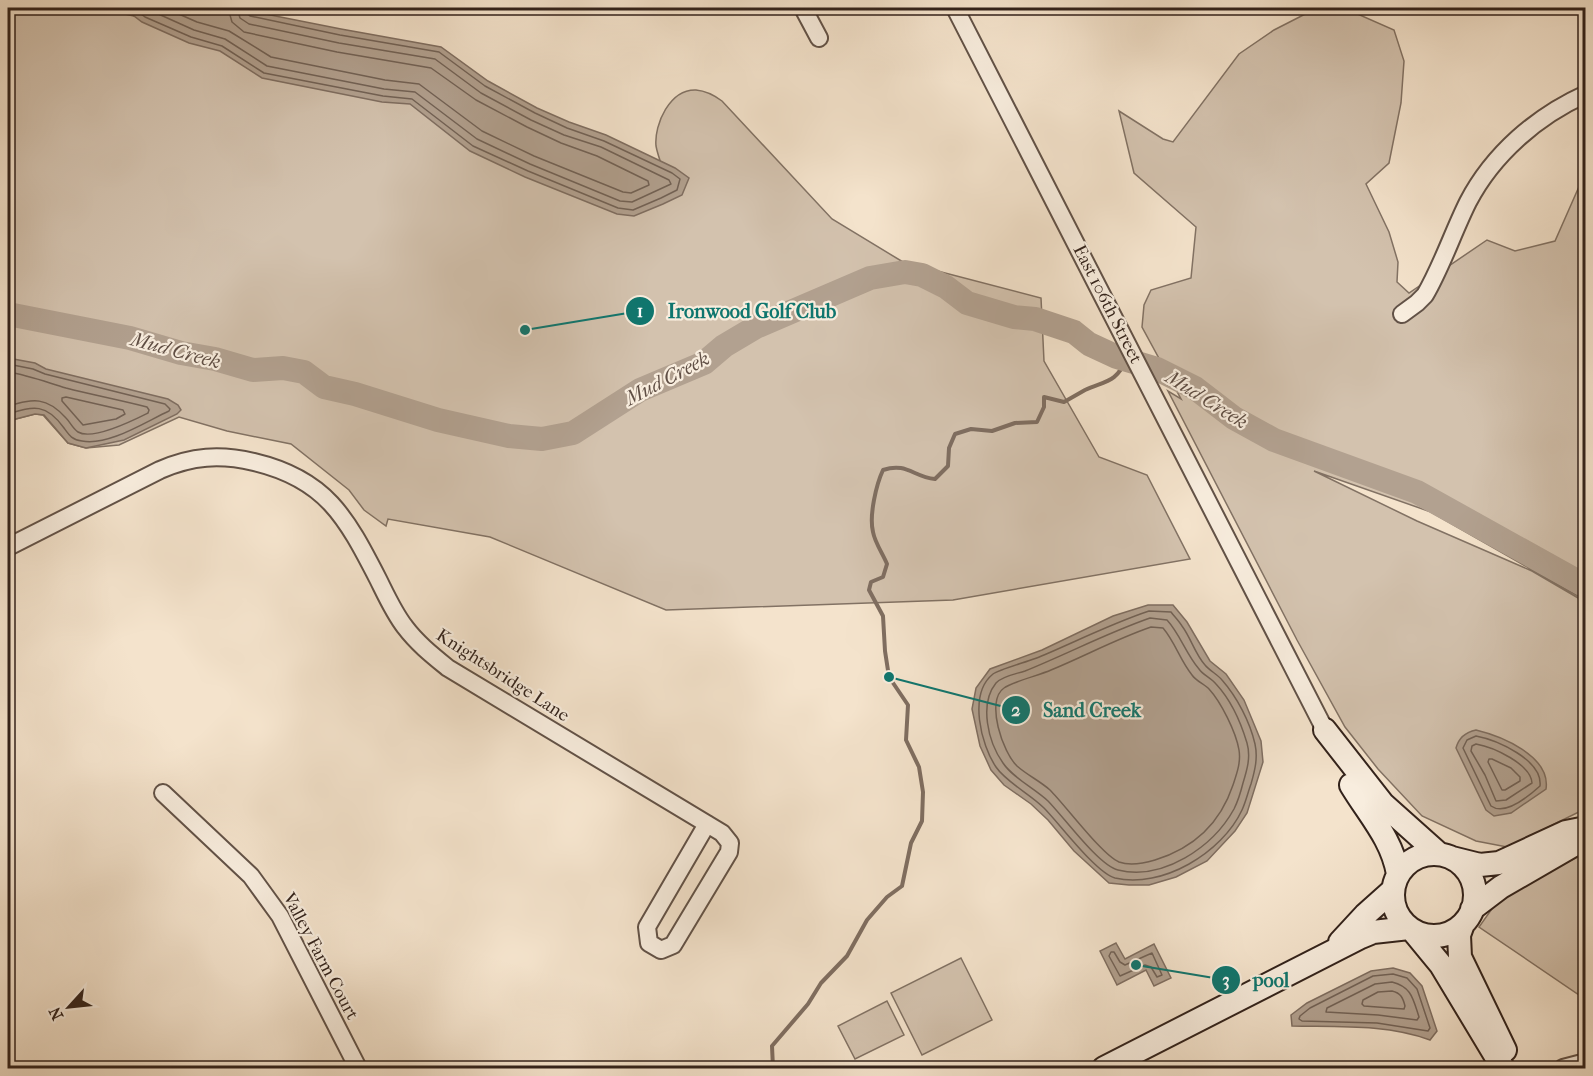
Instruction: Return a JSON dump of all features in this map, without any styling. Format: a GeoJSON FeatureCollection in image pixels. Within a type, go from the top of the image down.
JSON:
{"type":"FeatureCollection","features":[{"type":"Feature","properties":{"kind":"main road","name":"East 106th Street"},"geometry":{"type":"LineString","coordinates":[[1325,730],[1383,804],[1446,856]]}},
{"type":"Feature","properties":{"kind":"main road","name":"East 106th Street"},"geometry":{"type":"LineString","coordinates":[[1325,730],[1340,766],[1380,827],[1392,850],[1396,882]]}},
{"type":"Feature","properties":{"kind":"main road"},"geometry":{"type":"LineString","coordinates":[[1333,950],[1396,882],[1407,864],[1417,857],[1428,854],[1480,865],[1499,863],[1566,832],[1586,828]]}},
{"type":"Feature","properties":{"kind":"main road"},"geometry":{"type":"LineString","coordinates":[[1104,1068],[1333,950],[1373,932],[1411,930],[1430,936],[1439,936],[1456,930],[1501,887],[1572,846],[1586,833]]}},
{"type":"Feature","properties":{"kind":"main road"},"geometry":{"type":"LineString","coordinates":[[1446,856],[1462,865],[1474,885],[1475,897],[1459,935],[1460,957],[1504,1045],[1510,1068]]}},
{"type":"Feature","properties":{"kind":"main road"},"geometry":{"type":"LineString","coordinates":[[1396,882],[1396,911],[1441,964],[1503,1068]]}},
{"type":"Feature","properties":{"kind":"street"},"geometry":{"type":"LineString","coordinates":[[803,8],[819,38]]}},
{"type":"Feature","properties":{"kind":"street","name":"East 106th Street"},"geometry":{"type":"LineString","coordinates":[[955,8],[1325,730]]}},
{"type":"Feature","properties":{"kind":"street"},"geometry":{"type":"LineString","coordinates":[[1402,314],[1425,295],[1469,201],[1482,178],[1502,154],[1547,115],[1586,94]]}},
{"type":"Feature","properties":{"kind":"street","name":"Knightsbridge Lane"},"geometry":{"type":"LineString","coordinates":[[8,547],[160,470],[186,460],[214,456],[237,458],[290,473],[310,485],[335,506],[357,538],[404,626],[424,649],[448,668],[722,832],[730,843],[729,852],[674,945],[661,950],[649,943],[647,927],[707,824]]}},
{"type":"Feature","properties":{"kind":"street","name":"Valley Farm Court"},"geometry":{"type":"LineString","coordinates":[[163,793],[251,876],[268,899],[280,916],[358,1068]]}},
{"type":"Feature","properties":{"kind":"street"},"geometry":{"type":"LineString","coordinates":[[1563,1068],[1586,1062]]}},
{"type":"Feature","properties":{"kind":"shaded area"},"geometry":{"type":"Polygon","coordinates":[[[8,8],[98,8],[451,87],[666,178],[656,146],[661,118],[671,101],[678,95],[687,91],[704,91],[722,101],[832,219],[903,262],[1041,298],[1044,361],[1099,457],[1147,475],[1190,559],[953,600],[666,610],[490,537],[388,519],[386,526],[364,510],[349,490],[291,444],[227,431],[179,417],[119,445],[86,448],[68,443],[43,415],[35,414],[8,421],[8,8]]]}},
{"type":"Feature","properties":{"kind":"shaded area"},"geometry":{"type":"Polygon","coordinates":[[[1317,8],[1344,8],[1394,30],[1404,61],[1401,103],[1389,163],[1366,184],[1389,232],[1398,262],[1397,282],[1409,293],[1487,240],[1515,251],[1555,241],[1585,173],[1585,600],[1431,512],[1314,471],[1417,521],[1532,571],[1585,602],[1585,809],[1507,847],[1476,841],[1422,816],[1378,769],[1345,727],[1297,640],[1168,391],[1181,399],[1142,327],[1144,305],[1151,290],[1191,278],[1196,227],[1134,173],[1119,111],[1163,139],[1173,142],[1239,54],[1274,30],[1317,8]]]}},
{"type":"Feature","properties":{"kind":"shaded area"},"geometry":{"type":"Polygon","coordinates":[[[1585,853],[1585,999],[1479,927],[1501,896],[1585,853]]]}},
{"type":"Feature","properties":{"kind":"shaded area"},"geometry":{"type":"Polygon","coordinates":[[[961,958],[992,1020],[922,1055],[891,993],[961,958]]]}},
{"type":"Feature","properties":{"kind":"shaded area"},"geometry":{"type":"Polygon","coordinates":[[[887,1001],[904,1035],[855,1059],[838,1026],[887,1001]]]}},
{"type":"Feature","properties":{"kind":"water"},"geometry":{"type":"Polygon","coordinates":[[[63,8],[235,8],[441,47],[488,81],[537,108],[606,135],[675,168],[689,178],[682,195],[634,216],[617,214],[525,177],[470,151],[410,104],[382,102],[262,78],[220,51],[189,43],[142,22],[130,13],[63,8]]]}},
{"type":"Feature","properties":{"kind":"water"},"geometry":{"type":"Polygon","coordinates":[[[8,358],[35,363],[46,369],[168,399],[178,405],[181,410],[124,440],[86,448],[68,443],[44,415],[35,414],[8,421],[8,358]]]}},
{"type":"Feature","properties":{"kind":"water"},"geometry":{"type":"Polygon","coordinates":[[[1148,605],[1173,605],[1187,622],[1210,661],[1226,674],[1244,700],[1261,741],[1263,762],[1247,813],[1235,831],[1207,861],[1176,877],[1149,885],[1109,883],[1074,851],[1048,820],[1031,804],[1004,785],[991,770],[980,746],[972,709],[976,688],[990,669],[1042,650],[1113,616],[1148,605]]]}},
{"type":"Feature","properties":{"kind":"water"},"geometry":{"type":"Polygon","coordinates":[[[1476,730],[1498,737],[1533,757],[1541,767],[1546,789],[1511,813],[1494,816],[1486,810],[1456,748],[1463,736],[1476,730]]]}},
{"type":"Feature","properties":{"kind":"water"},"geometry":{"type":"Polygon","coordinates":[[[1116,943],[1125,959],[1154,944],[1171,978],[1154,986],[1146,970],[1117,985],[1100,951],[1116,943]]]}},
{"type":"Feature","properties":{"kind":"water"},"geometry":{"type":"Polygon","coordinates":[[[1393,968],[1410,973],[1422,986],[1437,1031],[1430,1040],[1397,1031],[1379,1029],[1292,1026],[1291,1015],[1307,1003],[1371,971],[1393,968]]]}},
{"type":"Feature","properties":{"kind":"waterway","name":"Mud Creek"},"geometry":{"type":"LineString","coordinates":[[8,314],[130,338],[253,370],[283,368],[304,372],[324,387],[355,394],[438,420],[509,436],[542,439],[573,433],[640,390],[704,363],[724,346],[756,327],[870,278],[905,272],[922,275],[946,287],[967,303],[1014,317],[1035,319],[1074,332],[1089,344],[1117,357],[1157,369],[1195,388],[1234,418],[1274,440],[1417,492],[1586,586]]}},
{"type":"Feature","properties":{"kind":"waterway"},"geometry":{"type":"LineString","coordinates":[[773,1068],[772,1046],[808,1004],[821,983],[847,956],[867,920],[887,897],[902,886],[911,843],[922,821],[923,792],[919,767],[906,740],[908,705],[889,677],[883,616],[869,590],[871,582],[883,577],[887,564],[875,540],[872,525],[874,501],[883,470],[904,469],[935,479],[948,466],[949,448],[955,434],[971,429],[992,431],[1015,423],[1037,422],[1044,407],[1044,397],[1064,402],[1114,377],[1126,359]]}},
{"type":"Feature","properties":{"kind":"place","name":"Ironwood Golf Club"},"geometry":{"type":"Point","coordinates":[525,330]}},
{"type":"Feature","properties":{"kind":"place","name":"Sand Creek"},"geometry":{"type":"Point","coordinates":[889,677]}},
{"type":"Feature","properties":{"kind":"place","name":"pool"},"geometry":{"type":"Point","coordinates":[1136,965]}}]}
